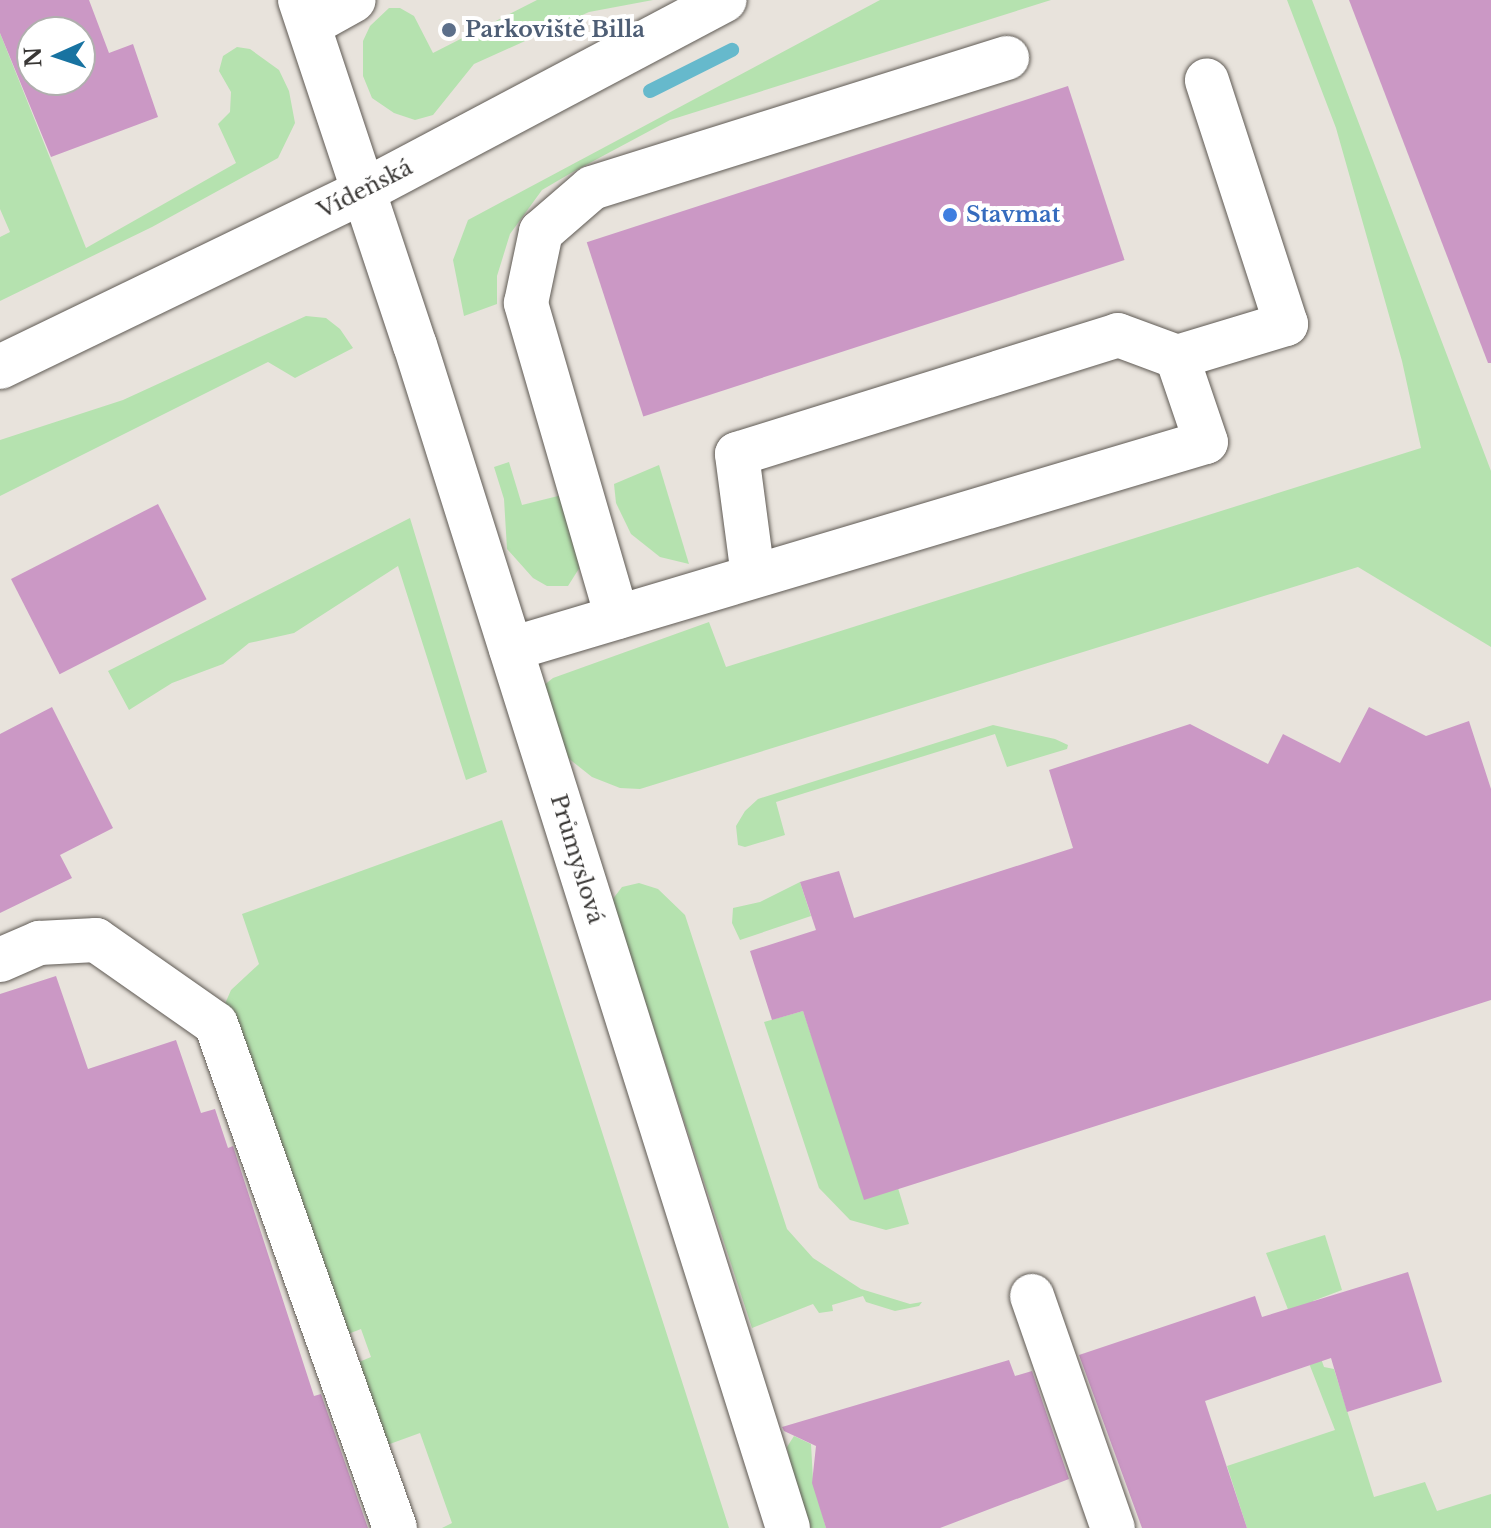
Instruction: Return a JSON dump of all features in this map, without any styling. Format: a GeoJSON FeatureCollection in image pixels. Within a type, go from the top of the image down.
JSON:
{"type":"FeatureCollection","features":[{"type":"Feature","properties":{"kind":"street"},"geometry":{"type":"LineString","coordinates":[[305,13],[354,0]]}},
{"type":"Feature","properties":{"kind":"street","name":"Vídeňská"},"geometry":{"type":"LineString","coordinates":[[0,367],[364,191],[725,0]]}},
{"type":"Feature","properties":{"kind":"street","name":"Průmyslová"},"geometry":{"type":"LineString","coordinates":[[305,13],[511,649],[788,1528]]}},
{"type":"Feature","properties":{"kind":"street"},"geometry":{"type":"LineString","coordinates":[[617,617],[526,303],[541,232],[592,188],[1007,58]]}},
{"type":"Feature","properties":{"kind":"street"},"geometry":{"type":"LineString","coordinates":[[753,576],[737,454],[1118,335],[1177,357],[1286,324],[1207,81]]}},
{"type":"Feature","properties":{"kind":"street"},"geometry":{"type":"LineString","coordinates":[[511,649],[1206,442],[1177,357]]}},
{"type":"Feature","properties":{"kind":"street"},"geometry":{"type":"LineString","coordinates":[[0,960],[39,943],[96,940],[216,1024],[395,1528]]}},
{"type":"Feature","properties":{"kind":"street"},"geometry":{"type":"LineString","coordinates":[[1032,1296],[1113,1528]]}},
{"type":"Feature","properties":{"kind":"green space"},"geometry":{"type":"Polygon","coordinates":[[[537,0],[653,0],[589,12],[474,64],[433,115],[415,120],[394,113],[372,98],[363,76],[363,41],[370,26],[389,8],[400,8],[414,16],[433,53],[537,0]]]}},
{"type":"Feature","properties":{"kind":"green space"},"geometry":{"type":"Polygon","coordinates":[[[880,0],[1051,0],[670,120],[571,173],[542,190],[510,234],[497,276],[497,304],[464,316],[453,260],[468,220],[880,0]]]}},
{"type":"Feature","properties":{"kind":"green space"},"geometry":{"type":"Polygon","coordinates":[[[1287,0],[1312,0],[1491,471],[1491,647],[1358,567],[640,789],[620,788],[592,777],[563,754],[543,686],[553,678],[709,622],[726,667],[1421,448],[1402,361],[1336,128],[1287,0]]]}},
{"type":"Feature","properties":{"kind":"green space"},"geometry":{"type":"Polygon","coordinates":[[[0,33],[16,73],[16,96],[25,96],[86,248],[236,163],[218,124],[230,112],[231,92],[219,71],[223,56],[237,47],[250,49],[279,70],[289,91],[295,123],[278,158],[152,227],[0,301],[0,237],[10,232],[0,209],[0,33]]]}},
{"type":"Feature","properties":{"kind":"green space"},"geometry":{"type":"Polygon","coordinates":[[[306,316],[326,318],[340,329],[353,348],[295,378],[268,362],[0,496],[0,440],[123,400],[306,316]]]}},
{"type":"Feature","properties":{"kind":"green space"},"geometry":{"type":"Polygon","coordinates":[[[509,462],[522,505],[562,495],[580,567],[568,586],[547,586],[533,578],[507,549],[504,499],[494,467],[509,462]]]}},
{"type":"Feature","properties":{"kind":"green space"},"geometry":{"type":"Polygon","coordinates":[[[659,465],[689,564],[660,557],[631,534],[616,503],[614,484],[659,465]]]}},
{"type":"Feature","properties":{"kind":"green space"},"geometry":{"type":"Polygon","coordinates":[[[410,518],[487,772],[466,780],[398,566],[294,633],[249,643],[223,664],[172,683],[129,710],[108,671],[410,518]]]}},
{"type":"Feature","properties":{"kind":"green space"},"geometry":{"type":"Polygon","coordinates":[[[993,725],[1055,739],[1068,745],[1067,749],[1007,767],[995,734],[776,802],[785,835],[745,847],[738,845],[736,826],[745,811],[758,799],[993,725]]]}},
{"type":"Feature","properties":{"kind":"green space"},"geometry":{"type":"Polygon","coordinates":[[[502,820],[729,1528],[442,1528],[452,1523],[420,1433],[387,1445],[359,1362],[371,1357],[361,1329],[348,1334],[221,1013],[231,990],[259,964],[242,914],[502,820]]]}},
{"type":"Feature","properties":{"kind":"green space"},"geometry":{"type":"Polygon","coordinates":[[[800,882],[811,916],[740,940],[732,923],[733,908],[760,902],[800,882]]]}},
{"type":"Feature","properties":{"kind":"green space"},"geometry":{"type":"Polygon","coordinates":[[[639,883],[658,889],[685,915],[787,1229],[813,1258],[861,1289],[910,1304],[922,1302],[919,1306],[895,1311],[866,1302],[863,1296],[832,1305],[833,1311],[819,1313],[813,1304],[752,1328],[612,900],[622,887],[639,883]]]}},
{"type":"Feature","properties":{"kind":"green space"},"geometry":{"type":"Polygon","coordinates":[[[803,1011],[867,1198],[898,1188],[909,1224],[886,1230],[850,1220],[819,1188],[764,1022],[803,1011]]]}},
{"type":"Feature","properties":{"kind":"green space"},"geometry":{"type":"Polygon","coordinates":[[[1325,1235],[1342,1290],[1313,1301],[1326,1344],[1319,1353],[1324,1367],[1334,1369],[1374,1497],[1425,1482],[1437,1511],[1491,1494],[1491,1528],[1247,1528],[1227,1466],[1335,1430],[1266,1253],[1325,1235]]]}},
{"type":"Feature","properties":{"kind":"green space"},"geometry":{"type":"Polygon","coordinates":[[[794,1436],[811,1444],[813,1480],[826,1528],[811,1528],[787,1447],[794,1436]]]}},
{"type":"Feature","properties":{"kind":"building"},"geometry":{"type":"Polygon","coordinates":[[[0,0],[89,0],[95,16],[16,16],[16,72],[0,33],[0,0]]]}},
{"type":"Feature","properties":{"kind":"building"},"geometry":{"type":"Polygon","coordinates":[[[1349,0],[1491,0],[1491,363],[1488,363],[1349,0]]]}},
{"type":"Feature","properties":{"kind":"building"},"geometry":{"type":"Polygon","coordinates":[[[96,19],[109,53],[133,44],[158,117],[51,157],[26,96],[96,96],[96,19]]]}},
{"type":"Feature","properties":{"kind":"building"},"geometry":{"type":"Polygon","coordinates":[[[1068,86],[1125,260],[643,416],[587,242],[1068,86]]]}},
{"type":"Feature","properties":{"kind":"building"},"geometry":{"type":"Polygon","coordinates":[[[158,504],[207,599],[60,674],[11,579],[158,504]]]}},
{"type":"Feature","properties":{"kind":"building"},"geometry":{"type":"Polygon","coordinates":[[[52,707],[113,828],[60,855],[72,878],[0,913],[0,734],[52,707]]]}},
{"type":"Feature","properties":{"kind":"building"},"geometry":{"type":"Polygon","coordinates":[[[1369,707],[1426,736],[1469,721],[1491,789],[1491,1000],[864,1200],[803,1011],[772,1020],[750,951],[816,930],[800,882],[839,871],[854,918],[1073,848],[1049,770],[1190,724],[1268,764],[1283,734],[1340,763],[1369,707]]]}},
{"type":"Feature","properties":{"kind":"building"},"geometry":{"type":"Polygon","coordinates":[[[56,976],[88,1069],[176,1040],[201,1113],[215,1109],[228,1148],[233,1146],[314,1396],[321,1394],[368,1528],[0,1528],[0,994],[56,976]]]}},
{"type":"Feature","properties":{"kind":"building"},"geometry":{"type":"Polygon","coordinates":[[[1408,1272],[1442,1382],[1347,1412],[1331,1358],[1205,1401],[1247,1528],[1142,1528],[1079,1355],[1255,1296],[1262,1317],[1408,1272]]]}},
{"type":"Feature","properties":{"kind":"building"},"geometry":{"type":"Polygon","coordinates":[[[1009,1360],[1015,1376],[1032,1371],[1069,1479],[940,1528],[826,1528],[812,1483],[816,1446],[784,1431],[782,1427],[1009,1360]]]}},
{"type":"Feature","properties":{"kind":"waterway"},"geometry":{"type":"LineString","coordinates":[[650,91],[732,50]]}},
{"type":"Feature","properties":{"kind":"place","name":"Parkoviště Billa"},"geometry":{"type":"Point","coordinates":[449,30]}},
{"type":"Feature","properties":{"kind":"place","name":"Stavmat"},"geometry":{"type":"Point","coordinates":[950,215]}}]}
